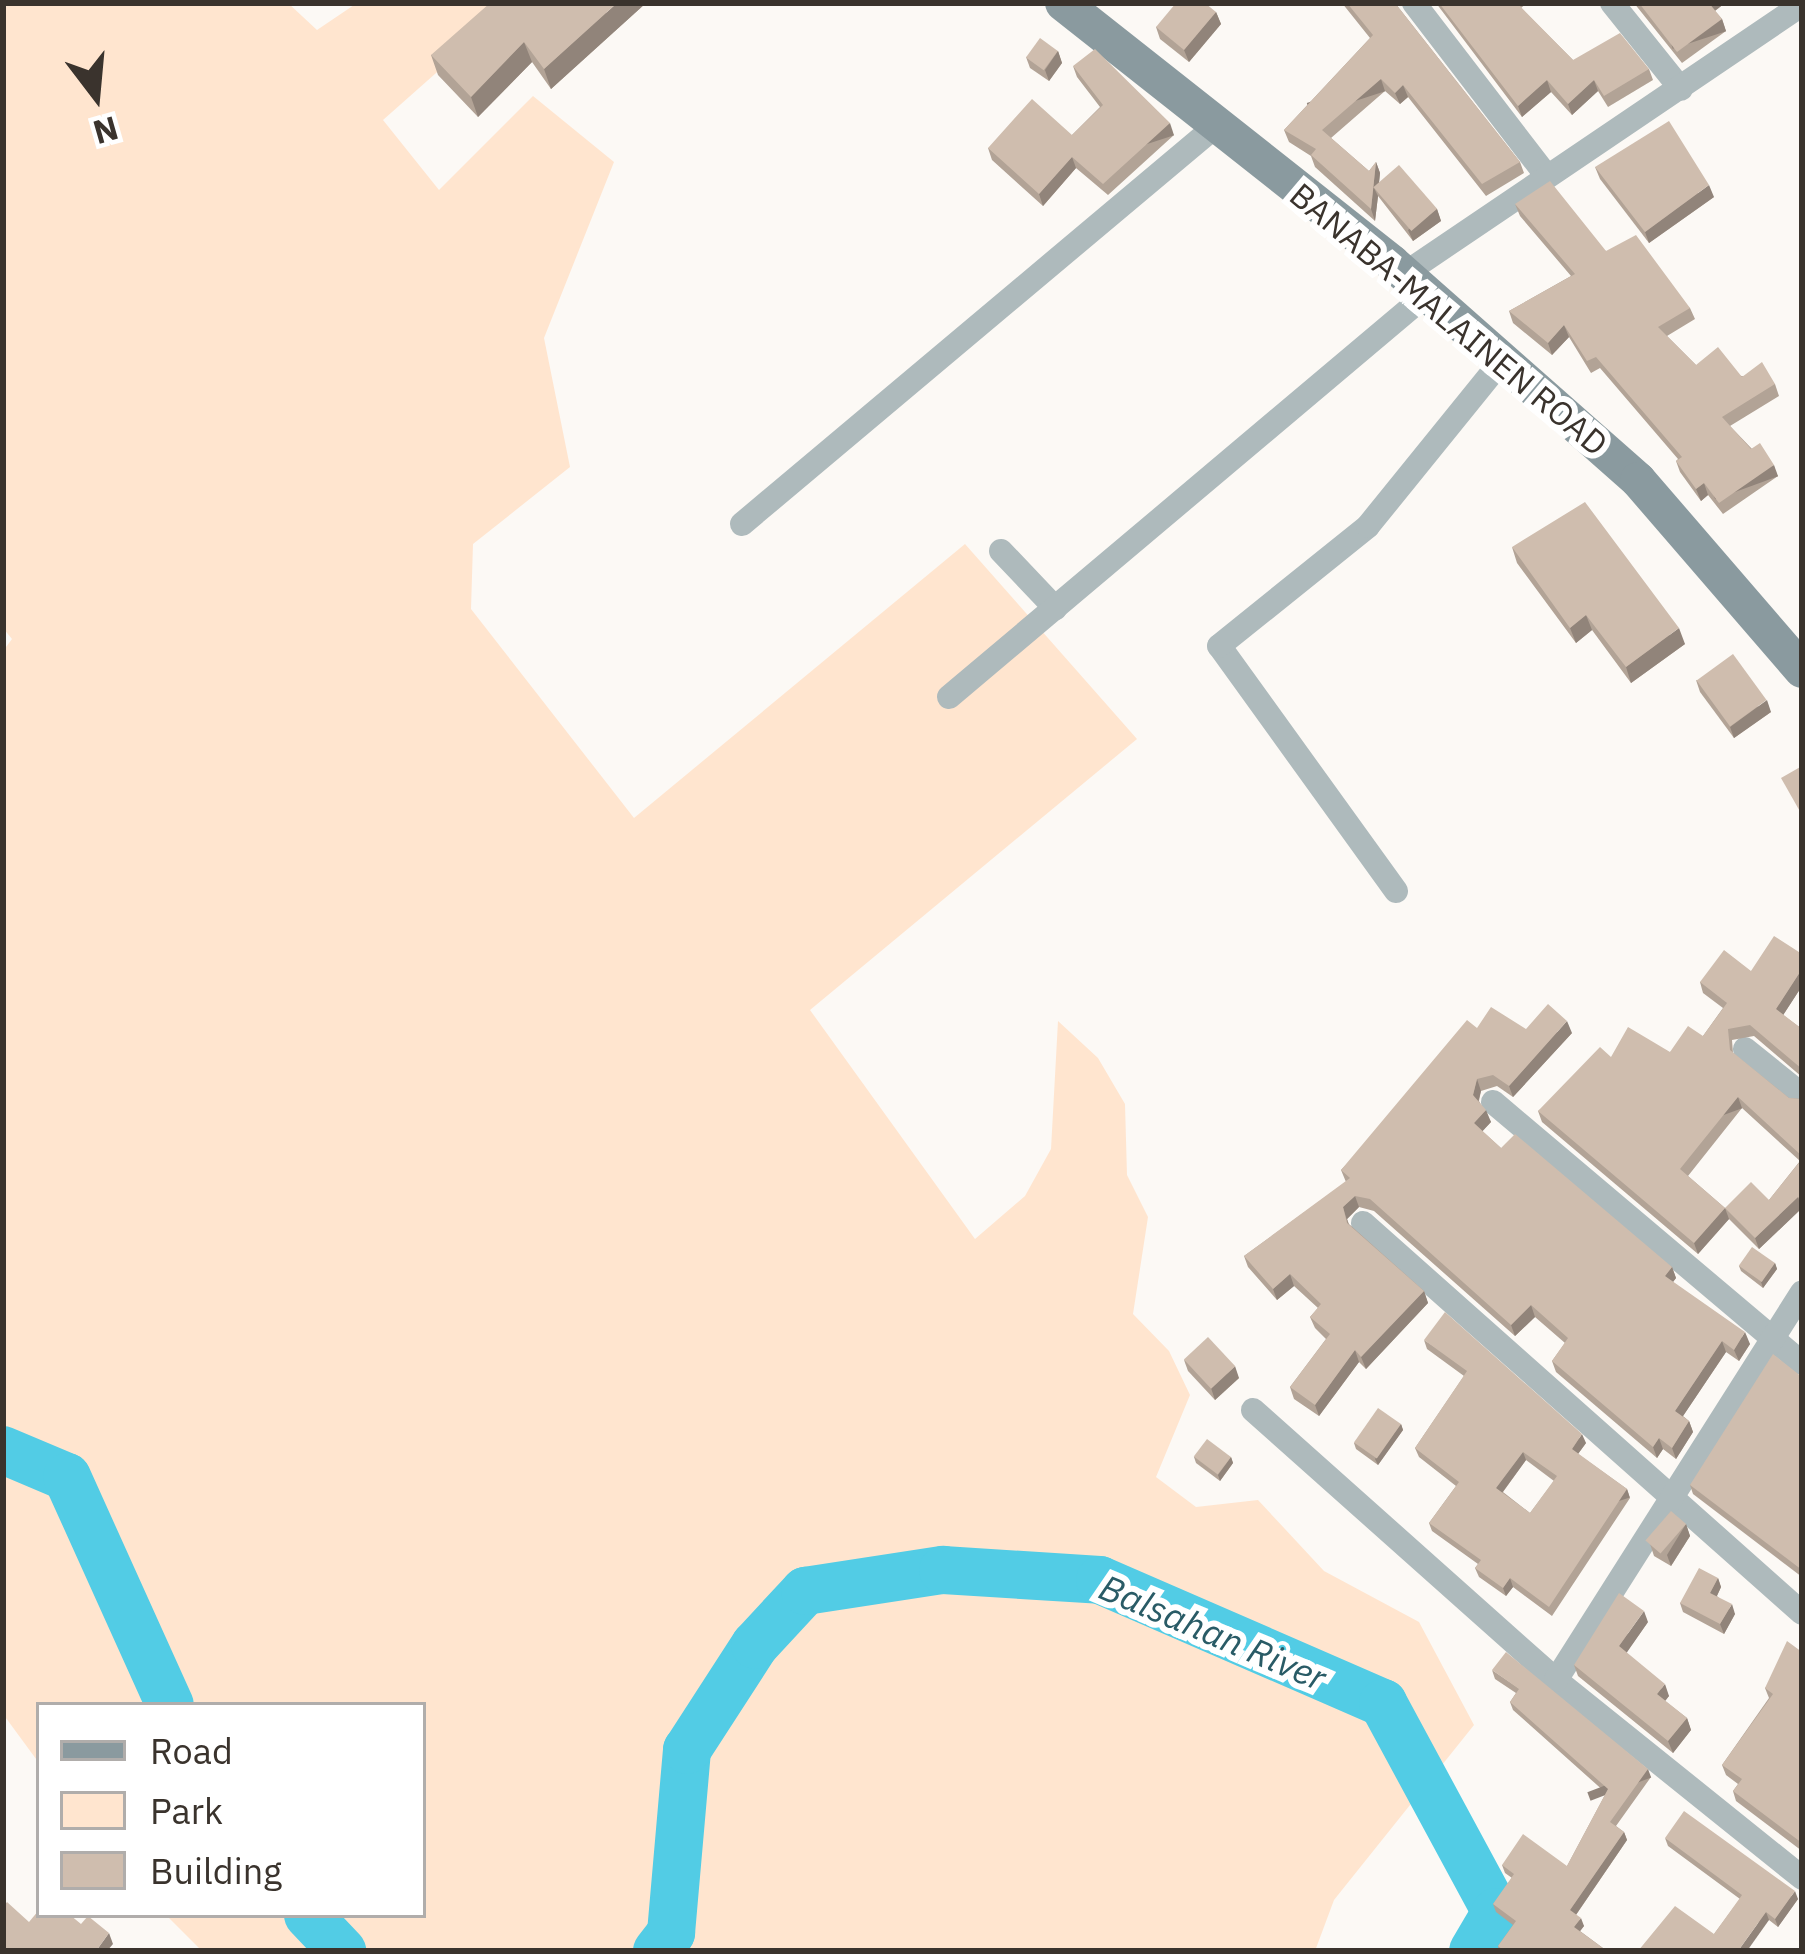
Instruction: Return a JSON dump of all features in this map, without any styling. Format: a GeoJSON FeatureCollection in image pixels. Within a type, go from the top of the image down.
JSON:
{"type":"FeatureCollection","features":[{"type":"Feature","properties":{"kind":"street","name":"BANABA-MALAINEN ROAD"},"geometry":{"type":"LineString","coordinates":[[1063,3],[1415,285],[1638,480],[1802,670]]}},
{"type":"Feature","properties":{"kind":"street"},"geometry":{"type":"LineString","coordinates":[[1414,3],[1546,175]]}},
{"type":"Feature","properties":{"kind":"street"},"geometry":{"type":"LineString","coordinates":[[1612,3],[1682,89]]}},
{"type":"Feature","properties":{"kind":"street"},"geometry":{"type":"LineString","coordinates":[[950,698],[1415,285],[1546,175],[1682,89],[1802,4]]}},
{"type":"Feature","properties":{"kind":"street"},"geometry":{"type":"LineString","coordinates":[[742,524],[1217,125]]}},
{"type":"Feature","properties":{"kind":"street"},"geometry":{"type":"LineString","coordinates":[[1396,891],[1219,646],[1368,526],[1500,363]]}},
{"type":"Feature","properties":{"kind":"street"},"geometry":{"type":"LineString","coordinates":[[1001,551],[1055,608]]}},
{"type":"Feature","properties":{"kind":"street"},"geometry":{"type":"LineString","coordinates":[[1745,1049],[1802,1095]]}},
{"type":"Feature","properties":{"kind":"street"},"geometry":{"type":"LineString","coordinates":[[1493,1102],[1802,1363]]}},
{"type":"Feature","properties":{"kind":"street"},"geometry":{"type":"LineString","coordinates":[[1363,1223],[1802,1613]]}},
{"type":"Feature","properties":{"kind":"street"},"geometry":{"type":"LineString","coordinates":[[1556,1681],[1802,1292]]}},
{"type":"Feature","properties":{"kind":"street"},"geometry":{"type":"LineString","coordinates":[[1253,1410],[1556,1681],[1802,1878]]}},
{"type":"Feature","properties":{"kind":"green space"},"geometry":{"type":"Polygon","coordinates":[[[3,3],[288,3],[317,30],[357,3],[515,3],[383,120],[439,190],[533,96],[614,162],[544,338],[570,467],[473,544],[471,609],[634,818],[965,544],[1137,739],[810,1010],[975,1239],[1025,1196],[1051,1149],[1058,1021],[1098,1058],[1125,1104],[1127,1175],[1148,1217],[1133,1314],[1169,1351],[1190,1395],[1156,1477],[1196,1507],[1258,1500],[1324,1571],[1419,1622],[1474,1725],[1334,1900],[1315,1951],[202,1951],[169,1918],[426,1918],[426,1702],[36,1702],[36,1759],[3,1714],[3,651],[12,639],[3,628],[3,3]]]}},
{"type":"Feature","properties":{"kind":"building"},"geometry":{"type":"Polygon","coordinates":[[[490,3],[617,3],[544,69],[524,42],[471,97],[431,55],[490,3]]]}},
{"type":"Feature","properties":{"kind":"building"},"geometry":{"type":"Polygon","coordinates":[[[1176,3],[1205,3],[1216,12],[1184,50],[1156,27],[1176,3]]]}},
{"type":"Feature","properties":{"kind":"building"},"geometry":{"type":"Polygon","coordinates":[[[1347,3],[1395,3],[1520,162],[1482,184],[1403,85],[1395,93],[1381,79],[1322,130],[1369,171],[1376,162],[1371,209],[1311,155],[1316,149],[1284,130],[1373,35],[1347,3]]]}},
{"type":"Feature","properties":{"kind":"building"},"geometry":{"type":"Polygon","coordinates":[[[1439,3],[1517,3],[1573,60],[1620,33],[1649,69],[1604,96],[1594,80],[1568,104],[1547,80],[1518,106],[1439,3]]]}},
{"type":"Feature","properties":{"kind":"building"},"geometry":{"type":"Polygon","coordinates":[[[1639,3],[1709,3],[1722,19],[1677,52],[1639,3]]]}},
{"type":"Feature","properties":{"kind":"building"},"geometry":{"type":"Polygon","coordinates":[[[1040,38],[1058,51],[1044,70],[1026,57],[1040,38]]]}},
{"type":"Feature","properties":{"kind":"building"},"geometry":{"type":"Polygon","coordinates":[[[1095,49],[1170,123],[1103,184],[1072,157],[1039,194],[988,148],[1032,99],[1072,135],[1103,105],[1073,66],[1095,49]]]}},
{"type":"Feature","properties":{"kind":"building"},"geometry":{"type":"Polygon","coordinates":[[[1669,121],[1709,185],[1645,232],[1595,167],[1669,121]]]}},
{"type":"Feature","properties":{"kind":"building"},"geometry":{"type":"Polygon","coordinates":[[[1399,165],[1437,209],[1411,231],[1373,187],[1399,165]]]}},
{"type":"Feature","properties":{"kind":"building"},"geometry":{"type":"Polygon","coordinates":[[[1550,181],[1606,251],[1636,235],[1690,308],[1658,327],[1696,365],[1718,347],[1742,377],[1762,362],[1775,384],[1722,417],[1751,449],[1760,443],[1774,465],[1719,503],[1704,483],[1696,489],[1676,461],[1682,457],[1596,357],[1587,361],[1564,325],[1548,343],[1509,311],[1575,274],[1515,204],[1550,181]]]}},
{"type":"Feature","properties":{"kind":"building"},"geometry":{"type":"Polygon","coordinates":[[[1585,502],[1679,628],[1626,667],[1586,615],[1570,628],[1512,547],[1585,502]]]}},
{"type":"Feature","properties":{"kind":"building"},"geometry":{"type":"Polygon","coordinates":[[[1733,654],[1767,700],[1730,727],[1697,680],[1733,654]]]}},
{"type":"Feature","properties":{"kind":"building"},"geometry":{"type":"Polygon","coordinates":[[[1802,766],[1802,815],[1781,778],[1802,766]]]}},
{"type":"Feature","properties":{"kind":"building"},"geometry":{"type":"Polygon","coordinates":[[[1774,936],[1802,954],[1802,969],[1776,1009],[1802,1029],[1802,1069],[1750,1025],[1728,1029],[1730,1050],[1789,1098],[1802,1099],[1802,1156],[1738,1097],[1680,1169],[1725,1208],[1694,1243],[1538,1111],[1600,1047],[1611,1057],[1628,1027],[1670,1052],[1688,1026],[1703,1036],[1727,1003],[1700,982],[1724,950],[1751,971],[1774,936]]]}},
{"type":"Feature","properties":{"kind":"building"},"geometry":{"type":"Polygon","coordinates":[[[1548,1004],[1567,1021],[1509,1086],[1493,1075],[1477,1079],[1473,1095],[1486,1110],[1474,1123],[1501,1148],[1515,1134],[1672,1267],[1665,1276],[1745,1332],[1734,1350],[1722,1341],[1675,1411],[1689,1421],[1672,1448],[1659,1438],[1653,1447],[1552,1361],[1568,1338],[1531,1305],[1511,1325],[1370,1199],[1355,1196],[1343,1207],[1347,1223],[1424,1291],[1361,1357],[1355,1350],[1315,1405],[1290,1387],[1330,1334],[1310,1317],[1321,1304],[1290,1274],[1273,1289],[1244,1256],[1350,1178],[1341,1170],[1467,1020],[1477,1028],[1491,1007],[1526,1029],[1548,1004]]]}},
{"type":"Feature","properties":{"kind":"building"},"geometry":{"type":"Polygon","coordinates":[[[1802,1159],[1802,1200],[1798,1197],[1755,1238],[1725,1208],[1751,1182],[1769,1200],[1802,1159]]]}},
{"type":"Feature","properties":{"kind":"building"},"geometry":{"type":"Polygon","coordinates":[[[1752,1247],[1775,1263],[1762,1282],[1739,1266],[1752,1247]]]}},
{"type":"Feature","properties":{"kind":"building"},"geometry":{"type":"Polygon","coordinates":[[[1445,1312],[1582,1434],[1572,1449],[1627,1489],[1549,1607],[1510,1578],[1503,1588],[1475,1568],[1481,1560],[1429,1523],[1459,1482],[1415,1448],[1467,1371],[1424,1340],[1445,1312]],[[1523,1452],[1496,1488],[1530,1513],[1557,1476],[1523,1452]]]}},
{"type":"Feature","properties":{"kind":"building"},"geometry":{"type":"Polygon","coordinates":[[[1208,1337],[1235,1366],[1211,1389],[1184,1360],[1208,1337]]]}},
{"type":"Feature","properties":{"kind":"building"},"geometry":{"type":"Polygon","coordinates":[[[1773,1354],[1802,1377],[1802,1570],[1690,1485],[1773,1354]]]}},
{"type":"Feature","properties":{"kind":"building"},"geometry":{"type":"Polygon","coordinates":[[[1378,1408],[1401,1424],[1377,1458],[1354,1442],[1378,1408]]]}},
{"type":"Feature","properties":{"kind":"building"},"geometry":{"type":"Polygon","coordinates":[[[1207,1439],[1231,1457],[1218,1475],[1194,1457],[1207,1439]]]}},
{"type":"Feature","properties":{"kind":"building"},"geometry":{"type":"Polygon","coordinates":[[[1671,1511],[1686,1524],[1661,1554],[1645,1540],[1671,1511]]]}},
{"type":"Feature","properties":{"kind":"building"},"geometry":{"type":"Polygon","coordinates":[[[1699,1568],[1718,1578],[1710,1593],[1732,1604],[1720,1624],[1680,1603],[1699,1568]]]}},
{"type":"Feature","properties":{"kind":"building"},"geometry":{"type":"Polygon","coordinates":[[[1619,1593],[1644,1611],[1619,1646],[1665,1684],[1657,1694],[1687,1718],[1668,1741],[1574,1665],[1619,1593]]]}},
{"type":"Feature","properties":{"kind":"building"},"geometry":{"type":"Polygon","coordinates":[[[1787,1641],[1802,1652],[1802,1843],[1733,1791],[1742,1779],[1722,1765],[1773,1694],[1765,1688],[1787,1641]]]}},
{"type":"Feature","properties":{"kind":"building"},"geometry":{"type":"Polygon","coordinates":[[[1506,1652],[1648,1769],[1610,1822],[1624,1832],[1570,1910],[1581,1918],[1574,1927],[1607,1951],[1504,1951],[1498,1946],[1516,1921],[1493,1904],[1514,1874],[1502,1865],[1523,1834],[1567,1866],[1608,1789],[1510,1702],[1519,1689],[1492,1670],[1506,1652]]]}},
{"type":"Feature","properties":{"kind":"building"},"geometry":{"type":"Polygon","coordinates":[[[1684,1811],[1795,1891],[1775,1919],[1766,1912],[1738,1951],[1638,1951],[1675,1906],[1714,1934],[1742,1895],[1665,1838],[1684,1811]]]}},
{"type":"Feature","properties":{"kind":"building"},"geometry":{"type":"Polygon","coordinates":[[[7,1902],[29,1922],[36,1914],[36,1918],[74,1918],[81,1924],[90,1918],[109,1933],[96,1951],[3,1951],[7,1902]]]}},
{"type":"Feature","properties":{"kind":"waterway","name":"Balsahan River"},"geometry":{"type":"LineString","coordinates":[[3,1450],[67,1477],[169,1702]]}},
{"type":"Feature","properties":{"kind":"waterway","name":"Balsahan River"},"geometry":{"type":"LineString","coordinates":[[657,1951],[671,1933],[687,1750],[755,1645],[805,1591],[943,1570],[1100,1580],[1383,1703],[1496,1912],[1473,1951]]}},
{"type":"Feature","properties":{"kind":"waterway","name":"Balsahan River"},"geometry":{"type":"LineString","coordinates":[[311,1918],[342,1951]]}}]}
